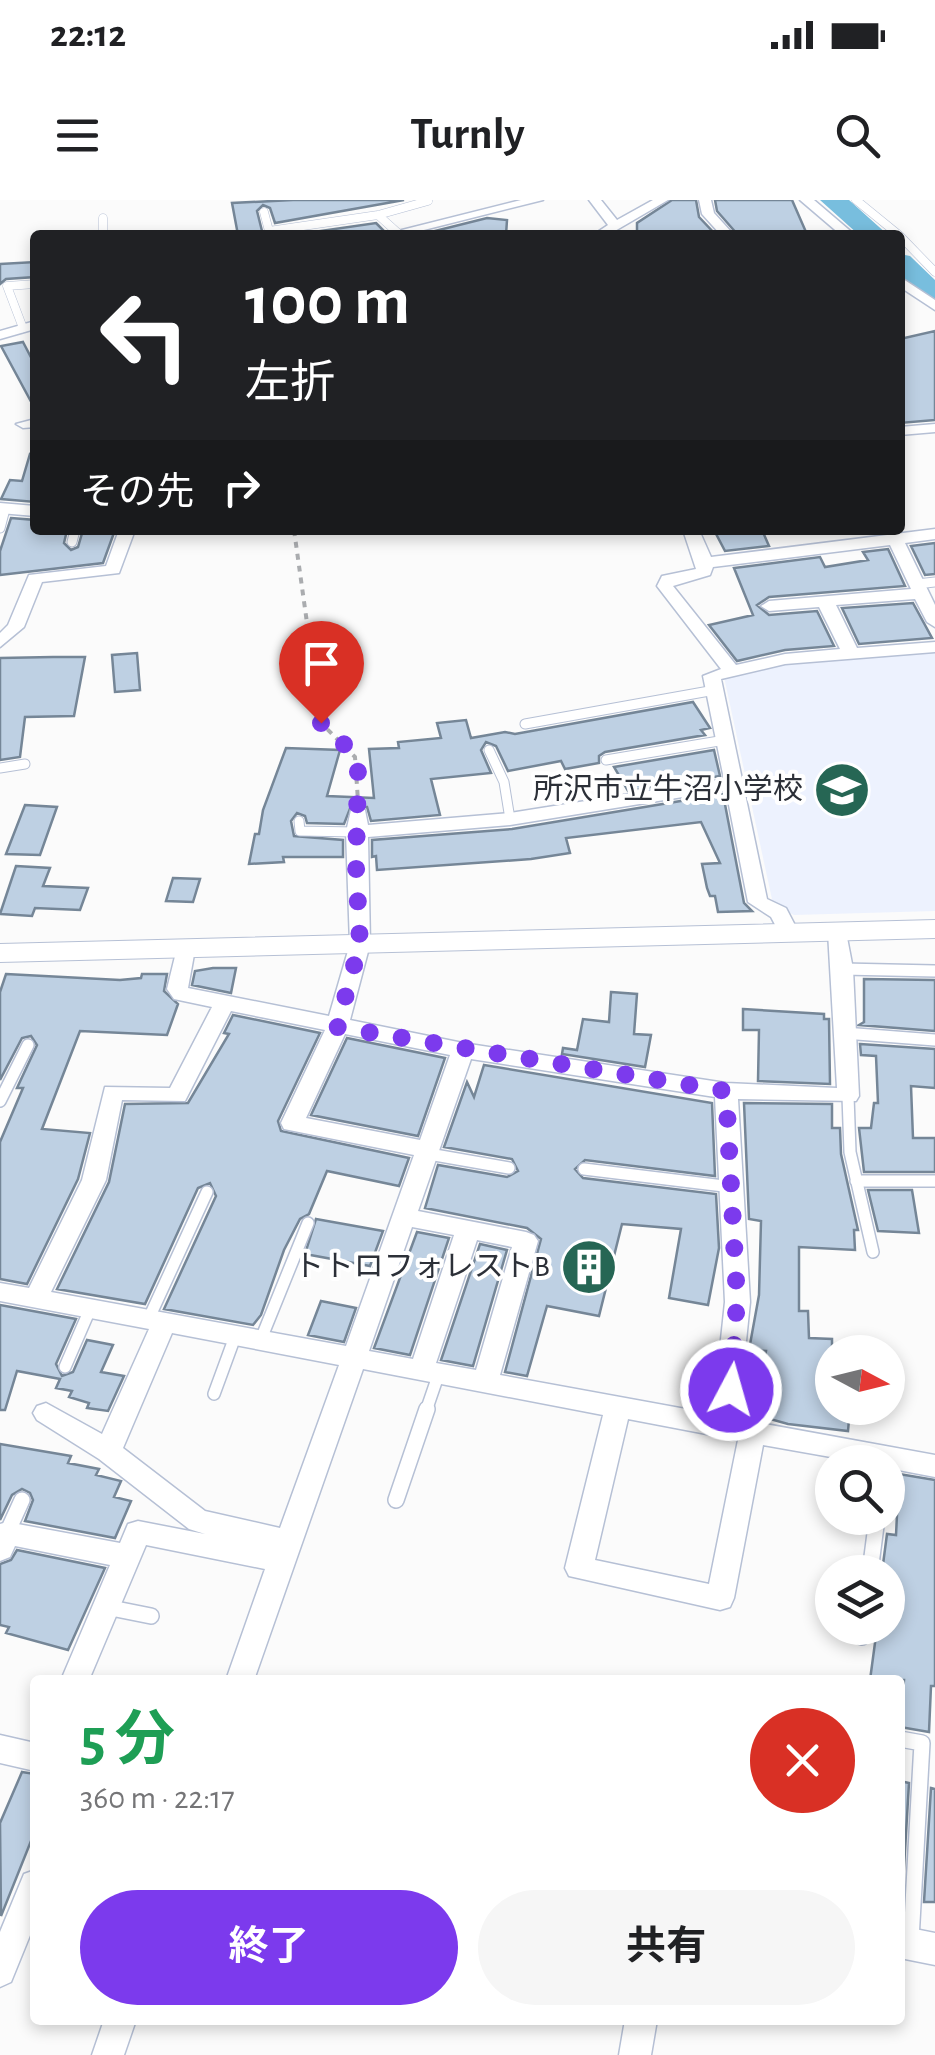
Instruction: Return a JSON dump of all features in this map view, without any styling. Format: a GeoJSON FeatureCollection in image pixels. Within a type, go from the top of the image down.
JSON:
{"type":"FeatureCollection","features":[{"type":"Feature","properties":{"kind":"street"},"geometry":{"type":"LineString","coordinates":[[410,230],[537,200]]}},
{"type":"Feature","properties":{"kind":"street"},"geometry":{"type":"LineString","coordinates":[[595,200],[623,227],[662,200]]}},
{"type":"Feature","properties":{"kind":"street"},"geometry":{"type":"LineString","coordinates":[[705,200],[708,214],[723,230]]}},
{"type":"Feature","properties":{"kind":"street"},"geometry":{"type":"LineString","coordinates":[[806,200],[843,230]]}},
{"type":"Feature","properties":{"kind":"street"},"geometry":{"type":"LineString","coordinates":[[905,285],[935,306]]}},
{"type":"Feature","properties":{"kind":"street"},"geometry":{"type":"LineString","coordinates":[[0,335],[30,327]]}},
{"type":"Feature","properties":{"kind":"street"},"geometry":{"type":"LineString","coordinates":[[905,430],[935,428]]}},
{"type":"Feature","properties":{"kind":"street"},"geometry":{"type":"LineString","coordinates":[[3,508],[30,510]]}},
{"type":"Feature","properties":{"kind":"street"},"geometry":{"type":"LineString","coordinates":[[705,563],[935,534]]}},
{"type":"Feature","properties":{"kind":"street"},"geometry":{"type":"LineString","coordinates":[[0,642],[16,627],[36,578],[113,570],[126,535]]}},
{"type":"Feature","properties":{"kind":"street"},"geometry":{"type":"LineString","coordinates":[[693,535],[705,563],[700,575],[668,580],[664,586],[731,670]]}},
{"type":"Feature","properties":{"kind":"street"},"geometry":{"type":"LineString","coordinates":[[895,540],[925,586],[935,622]]}},
{"type":"Feature","properties":{"kind":"street"},"geometry":{"type":"LineString","coordinates":[[768,606],[825,602],[925,586]]}},
{"type":"Feature","properties":{"kind":"street"},"geometry":{"type":"LineString","coordinates":[[825,602],[851,654]]}},
{"type":"Feature","properties":{"kind":"street"},"geometry":{"type":"LineString","coordinates":[[789,933],[779,913],[758,902],[712,676],[785,659],[935,647]]}},
{"type":"Feature","properties":{"kind":"street"},"geometry":{"type":"LineString","coordinates":[[429,1152],[292,1124],[337,1027],[360,944],[357,823],[510,819],[734,784]]}},
{"type":"Feature","properties":{"kind":"street"},"geometry":{"type":"LineString","coordinates":[[0,953],[935,929]]}},
{"type":"Feature","properties":{"kind":"street"},"geometry":{"type":"LineString","coordinates":[[185,949],[177,989],[181,994],[226,1004],[463,1050],[726,1091],[848,1096],[838,932]]}},
{"type":"Feature","properties":{"kind":"street"},"geometry":{"type":"LineString","coordinates":[[36,1298],[94,1180],[113,1092],[177,1096],[226,1004]]}},
{"type":"Feature","properties":{"kind":"street"},"geometry":{"type":"LineString","coordinates":[[242,1675],[463,1050]]}},
{"type":"Feature","properties":{"kind":"street"},"geometry":{"type":"LineString","coordinates":[[724,1427],[735,1361],[737,1299],[726,1091]]}},
{"type":"Feature","properties":{"kind":"street"},"geometry":{"type":"LineString","coordinates":[[407,1217],[526,1241],[485,1382]]}},
{"type":"Feature","properties":{"kind":"street"},"geometry":{"type":"LineString","coordinates":[[430,1371],[468,1230]]}},
{"type":"Feature","properties":{"kind":"street"},"geometry":{"type":"LineString","coordinates":[[0,1292],[815,1445]]}},
{"type":"Feature","properties":{"kind":"street"},"geometry":{"type":"LineString","coordinates":[[108,1450],[157,1319]]}},
{"type":"Feature","properties":{"kind":"street"},"geometry":{"type":"LineString","coordinates":[[618,1407],[579,1568],[720,1598],[753,1432]]}},
{"type":"Feature","properties":{"kind":"street"},"geometry":{"type":"LineString","coordinates":[[46,1413],[108,1450],[198,1521],[285,1552]]}},
{"type":"Feature","properties":{"kind":"street"},"geometry":{"type":"LineString","coordinates":[[905,1462],[935,1466]]}},
{"type":"Feature","properties":{"kind":"street"},"geometry":{"type":"LineString","coordinates":[[77,1675],[138,1532],[285,1552]]}},
{"type":"Feature","properties":{"kind":"street"},"geometry":{"type":"LineString","coordinates":[[4,1541],[126,1556]]}},
{"type":"Feature","properties":{"kind":"street"},"geometry":{"type":"LineString","coordinates":[[0,1749],[30,1756]]}},
{"type":"Feature","properties":{"kind":"street"},"geometry":{"type":"LineString","coordinates":[[0,1971],[30,1897]]}},
{"type":"Feature","properties":{"kind":"street"},"geometry":{"type":"LineString","coordinates":[[108,2055],[118,2025]]}},
{"type":"Feature","properties":{"kind":"street"},"geometry":{"type":"LineString","coordinates":[[635,2055],[640,2025]]}},
{"type":"Feature","properties":{"kind":"lane"},"geometry":{"type":"LineString","coordinates":[[856,200],[894,230]]}},
{"type":"Feature","properties":{"kind":"lane"},"geometry":{"type":"LineString","coordinates":[[277,230],[378,215],[428,202]]}},
{"type":"Feature","properties":{"kind":"lane"},"geometry":{"type":"LineString","coordinates":[[264,212],[270,230]]}},
{"type":"Feature","properties":{"kind":"lane"},"geometry":{"type":"LineString","coordinates":[[378,215],[390,230]]}},
{"type":"Feature","properties":{"kind":"lane"},"geometry":{"type":"LineString","coordinates":[[103,218],[103,230]]}},
{"type":"Feature","properties":{"kind":"lane"},"geometry":{"type":"LineString","coordinates":[[905,240],[935,272]]}},
{"type":"Feature","properties":{"kind":"lane"},"geometry":{"type":"LineString","coordinates":[[30,284],[6,286],[30,325]]}},
{"type":"Feature","properties":{"kind":"lane"},"geometry":{"type":"LineString","coordinates":[[0,528],[3,508]]}},
{"type":"Feature","properties":{"kind":"lane"},"geometry":{"type":"LineString","coordinates":[[72,542],[74,535]]}},
{"type":"Feature","properties":{"kind":"lane"},"geometry":{"type":"LineString","coordinates":[[525,724],[715,690]]}},
{"type":"Feature","properties":{"kind":"lane"},"geometry":{"type":"LineString","coordinates":[[606,760],[725,740]]}},
{"type":"Feature","properties":{"kind":"lane"},"geometry":{"type":"LineString","coordinates":[[489,750],[504,782],[510,819]]}},
{"type":"Feature","properties":{"kind":"lane"},"geometry":{"type":"LineString","coordinates":[[0,768],[25,764]]}},
{"type":"Feature","properties":{"kind":"lane"},"geometry":{"type":"LineString","coordinates":[[299,820],[300,831],[357,823]]}},
{"type":"Feature","properties":{"kind":"lane"},"geometry":{"type":"LineString","coordinates":[[843,969],[935,970]]}},
{"type":"Feature","properties":{"kind":"lane"},"geometry":{"type":"LineString","coordinates":[[843,1033],[935,1040]]}},
{"type":"Feature","properties":{"kind":"lane"},"geometry":{"type":"LineString","coordinates":[[0,1101],[28,1045]]}},
{"type":"Feature","properties":{"kind":"lane"},"geometry":{"type":"LineString","coordinates":[[848,1096],[850,1152],[873,1252]]}},
{"type":"Feature","properties":{"kind":"lane"},"geometry":{"type":"LineString","coordinates":[[429,1152],[509,1168]]}},
{"type":"Feature","properties":{"kind":"lane"},"geometry":{"type":"LineString","coordinates":[[584,1168],[732,1186]]}},
{"type":"Feature","properties":{"kind":"lane"},"geometry":{"type":"LineString","coordinates":[[856,1182],[935,1182]]}},
{"type":"Feature","properties":{"kind":"lane"},"geometry":{"type":"LineString","coordinates":[[157,1319],[207,1192]]}},
{"type":"Feature","properties":{"kind":"lane"},"geometry":{"type":"LineString","coordinates":[[214,1394],[308,1223]]}},
{"type":"Feature","properties":{"kind":"lane"},"geometry":{"type":"LineString","coordinates":[[65,1367],[91,1308]]}},
{"type":"Feature","properties":{"kind":"lane"},"geometry":{"type":"LineString","coordinates":[[396,1500],[430,1371]]}},
{"type":"Feature","properties":{"kind":"lane"},"geometry":{"type":"LineString","coordinates":[[4,1541],[22,1500]]}},
{"type":"Feature","properties":{"kind":"lane"},"geometry":{"type":"LineString","coordinates":[[105,1607],[151,1616]]}},
{"type":"Feature","properties":{"kind":"lane"},"geometry":{"type":"LineString","coordinates":[[905,1739],[922,1742],[915,1945]]}},
{"type":"Feature","properties":{"kind":"path"},"geometry":{"type":"LineString","coordinates":[[295,535],[321,723],[326,733],[354,754],[358,768],[357,823]]}},
{"type":"Feature","properties":{"kind":"shaded area","name":"所沢市立牛沼小学校"},"geometry":{"type":"Polygon","coordinates":[[[935,652],[935,911],[794,915],[773,904],[724,677],[786,662],[935,652]]]}},
{"type":"Feature","properties":{"kind":"building"},"geometry":{"type":"Polygon","coordinates":[[[404,200],[275,223],[270,208],[263,205],[257,211],[262,230],[237,230],[232,203],[404,200]]]}},
{"type":"Feature","properties":{"kind":"building"},"geometry":{"type":"Polygon","coordinates":[[[672,200],[696,200],[699,217],[711,230],[637,230],[637,223],[672,200]]]}},
{"type":"Feature","properties":{"kind":"building"},"geometry":{"type":"Polygon","coordinates":[[[715,200],[792,200],[805,230],[734,230],[717,211],[715,200]]]}},
{"type":"Feature","properties":{"kind":"building"},"geometry":{"type":"Polygon","coordinates":[[[487,218],[507,220],[506,230],[439,230],[487,218]]]}},
{"type":"Feature","properties":{"kind":"building"},"geometry":{"type":"Polygon","coordinates":[[[376,223],[383,230],[328,230],[376,223]]]}},
{"type":"Feature","properties":{"kind":"building"},"geometry":{"type":"Polygon","coordinates":[[[30,262],[30,277],[6,279],[0,284],[0,264],[30,262]]]}},
{"type":"Feature","properties":{"kind":"building"},"geometry":{"type":"Polygon","coordinates":[[[935,331],[935,420],[905,423],[905,338],[935,331]]]}},
{"type":"Feature","properties":{"kind":"building"},"geometry":{"type":"Polygon","coordinates":[[[23,342],[30,355],[30,400],[1,346],[23,342]]]}},
{"type":"Feature","properties":{"kind":"building"},"geometry":{"type":"Polygon","coordinates":[[[30,454],[30,502],[1,499],[10,480],[22,481],[30,454]]]}},
{"type":"Feature","properties":{"kind":"building"},"geometry":{"type":"Polygon","coordinates":[[[11,518],[30,520],[30,535],[66,535],[64,543],[71,550],[78,547],[82,535],[113,535],[103,563],[0,575],[0,551],[11,518]]]}},
{"type":"Feature","properties":{"kind":"building"},"geometry":{"type":"Polygon","coordinates":[[[717,535],[764,535],[769,546],[725,551],[717,535]]]}},
{"type":"Feature","properties":{"kind":"building"},"geometry":{"type":"Polygon","coordinates":[[[935,543],[935,574],[925,575],[911,546],[935,543]]]}},
{"type":"Feature","properties":{"kind":"building"},"geometry":{"type":"Polygon","coordinates":[[[888,549],[905,586],[769,597],[757,605],[769,615],[817,611],[834,646],[785,650],[737,661],[709,625],[753,615],[734,568],[820,557],[825,567],[868,560],[863,552],[888,549]]]}},
{"type":"Feature","properties":{"kind":"building"},"geometry":{"type":"Polygon","coordinates":[[[913,603],[932,638],[859,644],[842,608],[913,603]]]}},
{"type":"Feature","properties":{"kind":"building"},"geometry":{"type":"Polygon","coordinates":[[[137,653],[140,690],[115,692],[112,655],[137,653]]]}},
{"type":"Feature","properties":{"kind":"building"},"geometry":{"type":"Polygon","coordinates":[[[85,657],[74,716],[25,717],[20,757],[0,760],[0,658],[85,657]]]}},
{"type":"Feature","properties":{"kind":"building"},"geometry":{"type":"Polygon","coordinates":[[[693,702],[710,728],[701,730],[705,735],[605,752],[599,756],[599,763],[565,769],[561,761],[508,771],[496,746],[486,742],[481,750],[491,773],[431,779],[440,815],[371,821],[367,807],[351,806],[344,824],[307,823],[305,816],[297,813],[291,821],[294,836],[343,840],[343,857],[283,857],[284,862],[249,864],[255,834],[259,834],[263,810],[286,748],[340,750],[327,796],[374,798],[369,749],[399,748],[398,742],[441,738],[437,723],[466,720],[471,738],[515,734],[693,702]]]}},
{"type":"Feature","properties":{"kind":"building"},"geometry":{"type":"Polygon","coordinates":[[[714,750],[720,776],[628,791],[614,767],[714,750]]]}},
{"type":"Feature","properties":{"kind":"building"},"geometry":{"type":"Polygon","coordinates":[[[723,794],[744,903],[752,911],[718,912],[702,864],[720,863],[701,822],[566,838],[570,853],[531,859],[377,870],[376,856],[372,857],[372,840],[512,829],[723,794]]]}},
{"type":"Feature","properties":{"kind":"building"},"geometry":{"type":"Polygon","coordinates":[[[25,805],[57,807],[40,855],[6,854],[25,805]]]}},
{"type":"Feature","properties":{"kind":"building"},"geometry":{"type":"Polygon","coordinates":[[[16,866],[50,868],[43,886],[88,888],[80,910],[35,908],[32,916],[0,914],[16,866]]]}},
{"type":"Feature","properties":{"kind":"building"},"geometry":{"type":"Polygon","coordinates":[[[173,878],[200,879],[193,902],[166,901],[173,878]]]}},
{"type":"Feature","properties":{"kind":"building"},"geometry":{"type":"Polygon","coordinates":[[[236,968],[231,993],[192,985],[195,971],[236,968]]]}},
{"type":"Feature","properties":{"kind":"building"},"geometry":{"type":"Polygon","coordinates":[[[6,974],[120,980],[141,978],[142,974],[167,974],[164,991],[178,1004],[167,1035],[80,1031],[42,1129],[90,1133],[78,1179],[27,1284],[0,1279],[0,1142],[23,1088],[17,1088],[37,1045],[31,1036],[22,1038],[0,1080],[0,992],[6,974]]]}},
{"type":"Feature","properties":{"kind":"building"},"geometry":{"type":"Polygon","coordinates":[[[864,979],[935,980],[935,1031],[859,1025],[864,1022],[864,979]]]}},
{"type":"Feature","properties":{"kind":"building"},"geometry":{"type":"Polygon","coordinates":[[[611,992],[637,994],[634,1034],[651,1035],[645,1067],[562,1054],[563,1048],[577,1050],[583,1019],[609,1022],[611,992]]]}},
{"type":"Feature","properties":{"kind":"building"},"geometry":{"type":"Polygon","coordinates":[[[743,1009],[824,1014],[824,1019],[829,1019],[830,1084],[758,1081],[759,1030],[743,1030],[743,1009]]]}},
{"type":"Feature","properties":{"kind":"building"},"geometry":{"type":"Polygon","coordinates":[[[233,1015],[320,1033],[278,1121],[281,1131],[409,1158],[399,1186],[327,1171],[309,1214],[300,1219],[284,1250],[261,1315],[253,1325],[164,1309],[216,1196],[210,1183],[198,1188],[145,1304],[57,1289],[109,1182],[125,1104],[188,1103],[229,1034],[224,1033],[233,1015]]]}},
{"type":"Feature","properties":{"kind":"building"},"geometry":{"type":"Polygon","coordinates":[[[347,1038],[445,1058],[418,1136],[311,1115],[347,1038]]]}},
{"type":"Feature","properties":{"kind":"building"},"geometry":{"type":"Polygon","coordinates":[[[860,1044],[935,1049],[935,1088],[911,1086],[913,1138],[935,1138],[935,1172],[864,1172],[859,1128],[871,1128],[874,1103],[878,1103],[876,1056],[861,1055],[860,1044]]]}},
{"type":"Feature","properties":{"kind":"building"},"geometry":{"type":"Polygon","coordinates":[[[484,1065],[712,1103],[715,1176],[585,1160],[575,1169],[583,1178],[716,1194],[719,1248],[708,1305],[669,1298],[681,1229],[622,1224],[599,1316],[547,1306],[527,1376],[505,1372],[541,1239],[527,1228],[425,1208],[438,1165],[507,1177],[518,1171],[512,1159],[444,1147],[467,1082],[474,1097],[484,1065]]]}},
{"type":"Feature","properties":{"kind":"building"},"geometry":{"type":"Polygon","coordinates":[[[744,1103],[832,1104],[832,1128],[840,1128],[841,1154],[858,1230],[854,1230],[855,1250],[799,1247],[799,1311],[808,1311],[809,1338],[815,1338],[815,1425],[849,1425],[848,1431],[788,1424],[756,1415],[766,1351],[749,1350],[759,1295],[761,1221],[749,1219],[744,1103]]]}},
{"type":"Feature","properties":{"kind":"building"},"geometry":{"type":"Polygon","coordinates":[[[868,1190],[912,1190],[919,1233],[878,1231],[868,1190]]]}},
{"type":"Feature","properties":{"kind":"building"},"geometry":{"type":"Polygon","coordinates":[[[316,1219],[383,1231],[370,1266],[305,1254],[316,1219]]]}},
{"type":"Feature","properties":{"kind":"building"},"geometry":{"type":"Polygon","coordinates":[[[417,1232],[449,1238],[410,1355],[374,1348],[417,1232]]]}},
{"type":"Feature","properties":{"kind":"building"},"geometry":{"type":"Polygon","coordinates":[[[480,1244],[507,1250],[473,1366],[441,1360],[480,1244]]]}},
{"type":"Feature","properties":{"kind":"building"},"geometry":{"type":"Polygon","coordinates":[[[321,1301],[356,1308],[344,1342],[308,1335],[321,1301]]]}},
{"type":"Feature","properties":{"kind":"building"},"geometry":{"type":"Polygon","coordinates":[[[0,1305],[76,1319],[56,1364],[62,1376],[73,1372],[87,1340],[113,1345],[101,1372],[124,1376],[108,1411],[87,1408],[89,1403],[69,1397],[72,1391],[56,1388],[60,1379],[17,1371],[5,1410],[0,1410],[0,1305]]]}},
{"type":"Feature","properties":{"kind":"building"},"geometry":{"type":"Polygon","coordinates":[[[0,1444],[71,1456],[68,1463],[99,1469],[96,1475],[121,1481],[114,1497],[131,1501],[115,1538],[25,1521],[33,1500],[22,1489],[12,1495],[0,1520],[0,1444]]]}},
{"type":"Feature","properties":{"kind":"building"},"geometry":{"type":"Polygon","coordinates":[[[905,1475],[935,1480],[935,1686],[931,1686],[929,1732],[905,1728],[905,1675],[871,1675],[875,1645],[905,1645],[905,1555],[884,1555],[887,1535],[905,1535],[905,1475]]]}},
{"type":"Feature","properties":{"kind":"building"},"geometry":{"type":"Polygon","coordinates":[[[17,1550],[105,1568],[68,1650],[6,1633],[9,1627],[0,1625],[0,1564],[11,1560],[17,1550]]]}},
{"type":"Feature","properties":{"kind":"building"},"geometry":{"type":"Polygon","coordinates":[[[22,1772],[30,1773],[30,1844],[1,1916],[0,1823],[22,1772]]]}},
{"type":"Feature","properties":{"kind":"building"},"geometry":{"type":"Polygon","coordinates":[[[905,1782],[909,1783],[905,1850],[905,1782]]]}},
{"type":"Feature","properties":{"kind":"building"},"geometry":{"type":"Polygon","coordinates":[[[931,1788],[935,1789],[935,1902],[924,1902],[931,1788]]]}},
{"type":"Feature","properties":{"kind":"waterway"},"geometry":{"type":"LineString","coordinates":[[833,200],[869,230]]}},
{"type":"Feature","properties":{"kind":"waterway"},"geometry":{"type":"LineString","coordinates":[[905,267],[935,295]]}},
{"type":"Feature","properties":{"kind":"place","name":"所沢市立牛沼小学校"},"geometry":{"type":"Point","coordinates":[842,790]}},
{"type":"Feature","properties":{"kind":"place","name":"トトロフォレストB"},"geometry":{"type":"Point","coordinates":[589,1267]}},
{"type":"Feature","properties":{"kind":"route"},"geometry":{"type":"LineString","coordinates":[[321,723],[326,733],[350,748],[358,768],[356,866],[360,944],[337,1027],[726,1091],[737,1299],[731,1390]]}}]}
